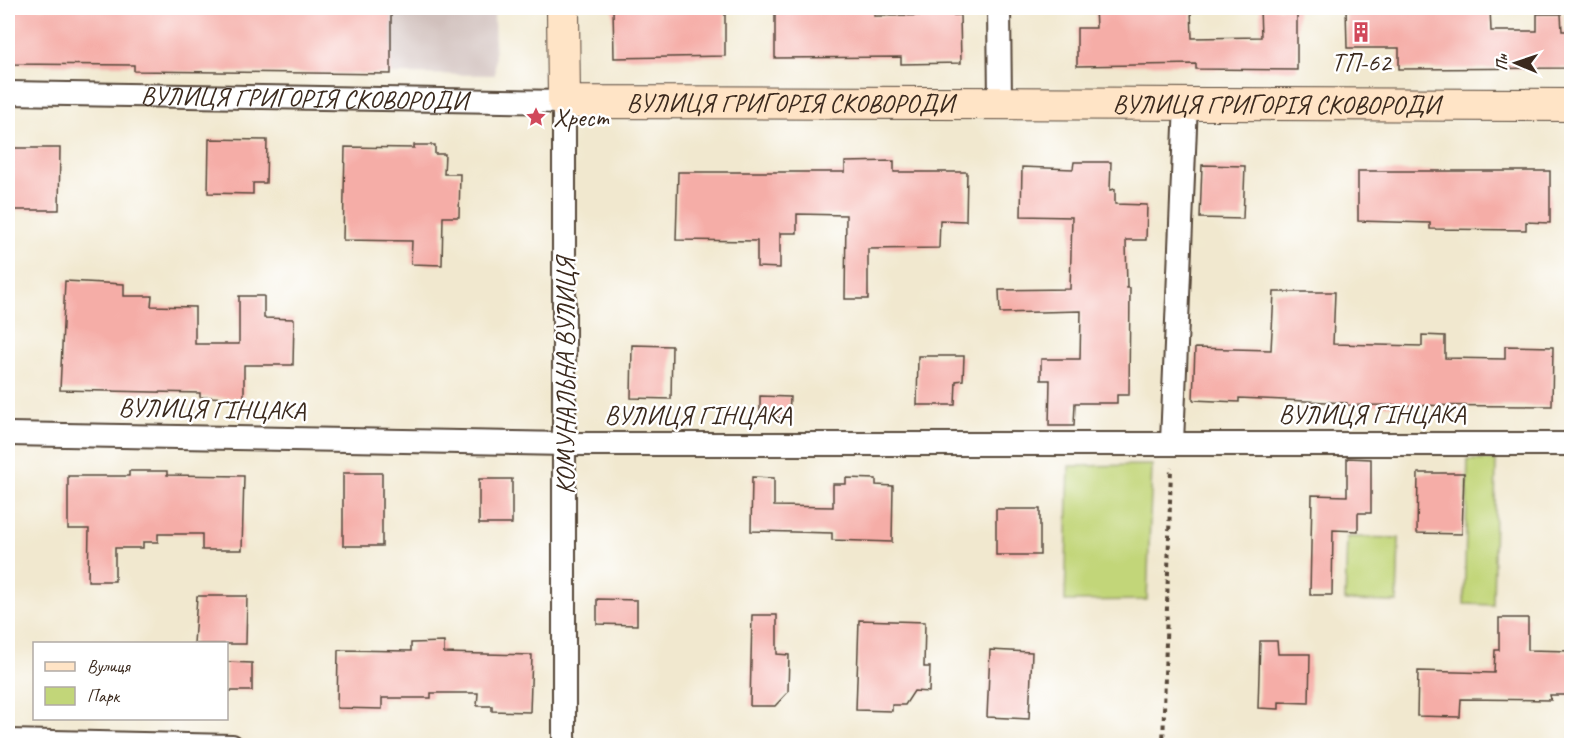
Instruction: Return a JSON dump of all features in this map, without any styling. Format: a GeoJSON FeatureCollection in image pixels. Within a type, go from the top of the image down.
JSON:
{"type":"FeatureCollection","features":[{"type":"Feature","properties":{"kind":"main road","name":"КОМУНАЛЬНА ВУЛИЦЯ"},"geometry":{"type":"LineString","coordinates":[[563,8],[564,102]]}},
{"type":"Feature","properties":{"kind":"main road","name":"ВУЛИЦЯ ГРИГОРІЯ СКОВОРОДИ"},"geometry":{"type":"LineString","coordinates":[[564,102],[1572,105]]}},
{"type":"Feature","properties":{"kind":"street"},"geometry":{"type":"LineString","coordinates":[[999,8],[1000,102]]}},
{"type":"Feature","properties":{"kind":"street","name":"ВУЛИЦЯ ГРИГОРІЯ СКОВОРОДИ"},"geometry":{"type":"LineString","coordinates":[[8,93],[564,102]]}},
{"type":"Feature","properties":{"kind":"street","name":"КОМУНАЛЬНА ВУЛИЦЯ"},"geometry":{"type":"LineString","coordinates":[[564,102],[566,444],[564,746]]}},
{"type":"Feature","properties":{"kind":"street"},"geometry":{"type":"LineString","coordinates":[[1172,442],[1186,103]]}},
{"type":"Feature","properties":{"kind":"street","name":"ВУЛИЦЯ ГІНЦАКА"},"geometry":{"type":"LineString","coordinates":[[8,434],[566,444],[1172,442],[1572,444]]}},
{"type":"Feature","properties":{"kind":"street"},"geometry":{"type":"LineString","coordinates":[[8,741],[232,746]]}},
{"type":"Feature","properties":{"kind":"path"},"geometry":{"type":"LineString","coordinates":[[1163,746],[1172,442]]}},
{"type":"Feature","properties":{"kind":"shaded area"},"geometry":{"type":"Polygon","coordinates":[[[8,8],[494,8],[495,75],[134,71],[134,65],[8,64],[8,8]]]}},
{"type":"Feature","properties":{"kind":"green space"},"geometry":{"type":"Polygon","coordinates":[[[1468,460],[1496,460],[1493,605],[1464,604],[1468,460]]]}},
{"type":"Feature","properties":{"kind":"green space"},"geometry":{"type":"Polygon","coordinates":[[[1152,465],[1147,600],[1065,601],[1069,466],[1152,465]]]}},
{"type":"Feature","properties":{"kind":"green space"},"geometry":{"type":"Polygon","coordinates":[[[1347,537],[1399,538],[1397,602],[1345,601],[1347,537]]]}},
{"type":"Feature","properties":{"kind":"building"},"geometry":{"type":"Polygon","coordinates":[[[8,8],[391,8],[391,74],[134,71],[134,65],[8,64],[8,8]]]}},
{"type":"Feature","properties":{"kind":"building"},"geometry":{"type":"Polygon","coordinates":[[[613,8],[725,10],[725,56],[614,58],[613,8]]]}},
{"type":"Feature","properties":{"kind":"building"},"geometry":{"type":"Polygon","coordinates":[[[775,8],[874,8],[874,16],[960,15],[961,63],[901,64],[901,57],[775,58],[775,8]]]}},
{"type":"Feature","properties":{"kind":"building"},"geometry":{"type":"Polygon","coordinates":[[[1095,8],[1191,8],[1192,38],[1261,37],[1260,8],[1297,8],[1297,70],[1196,69],[1196,64],[1077,66],[1077,28],[1096,28],[1095,8]]]}},
{"type":"Feature","properties":{"kind":"building"},"geometry":{"type":"Polygon","coordinates":[[[1346,8],[1490,8],[1491,31],[1537,31],[1537,14],[1561,14],[1562,31],[1572,31],[1572,68],[1399,69],[1399,48],[1347,48],[1346,8]]]}},
{"type":"Feature","properties":{"kind":"building"},"geometry":{"type":"Polygon","coordinates":[[[209,139],[267,140],[266,183],[253,183],[253,194],[208,193],[209,139]]]}},
{"type":"Feature","properties":{"kind":"building"},"geometry":{"type":"Polygon","coordinates":[[[414,145],[435,145],[435,154],[445,154],[444,174],[460,174],[459,217],[443,217],[442,265],[411,264],[412,241],[343,240],[345,147],[414,148],[414,145]]]}},
{"type":"Feature","properties":{"kind":"building"},"geometry":{"type":"Polygon","coordinates":[[[8,148],[60,148],[59,210],[8,210],[8,148]]]}},
{"type":"Feature","properties":{"kind":"building"},"geometry":{"type":"Polygon","coordinates":[[[894,161],[894,172],[967,172],[966,221],[940,220],[939,248],[868,249],[868,299],[845,299],[846,215],[797,214],[797,233],[780,233],[780,268],[757,267],[757,241],[676,240],[678,172],[845,172],[845,162],[894,161]]]}},
{"type":"Feature","properties":{"kind":"building"},"geometry":{"type":"Polygon","coordinates":[[[1074,162],[1111,162],[1110,190],[1115,189],[1115,204],[1147,205],[1146,240],[1126,240],[1127,288],[1130,288],[1129,395],[1117,395],[1117,403],[1075,403],[1074,426],[1049,426],[1050,380],[1041,380],[1041,359],[1080,359],[1081,311],[1000,313],[999,290],[1070,289],[1072,217],[1021,216],[1022,167],[1073,169],[1074,162]]]}},
{"type":"Feature","properties":{"kind":"building"},"geometry":{"type":"Polygon","coordinates":[[[1202,165],[1245,166],[1243,219],[1200,218],[1202,165]]]}},
{"type":"Feature","properties":{"kind":"building"},"geometry":{"type":"Polygon","coordinates":[[[1358,171],[1550,171],[1550,223],[1526,222],[1526,230],[1430,229],[1430,223],[1358,221],[1358,171]]]}},
{"type":"Feature","properties":{"kind":"building"},"geometry":{"type":"Polygon","coordinates":[[[65,281],[124,284],[124,296],[152,296],[151,306],[195,307],[195,344],[239,344],[239,296],[264,296],[264,318],[294,319],[293,365],[244,365],[244,398],[200,397],[200,393],[60,390],[65,281]]]}},
{"type":"Feature","properties":{"kind":"building"},"geometry":{"type":"Polygon","coordinates":[[[1274,292],[1335,292],[1333,344],[1422,346],[1422,335],[1445,336],[1445,358],[1505,359],[1505,346],[1553,347],[1552,406],[1347,405],[1347,403],[1239,398],[1239,402],[1193,400],[1195,348],[1271,350],[1274,292]]]}},
{"type":"Feature","properties":{"kind":"building"},"geometry":{"type":"Polygon","coordinates":[[[632,345],[672,346],[671,399],[631,398],[632,345]]]}},
{"type":"Feature","properties":{"kind":"building"},"geometry":{"type":"Polygon","coordinates":[[[918,356],[964,356],[963,380],[956,381],[955,405],[917,405],[918,356]]]}},
{"type":"Feature","properties":{"kind":"building"},"geometry":{"type":"Polygon","coordinates":[[[760,396],[790,397],[789,418],[760,417],[760,396]]]}},
{"type":"Feature","properties":{"kind":"building"},"geometry":{"type":"Polygon","coordinates":[[[1347,458],[1371,459],[1371,513],[1358,513],[1358,531],[1333,530],[1332,595],[1310,595],[1312,495],[1347,496],[1347,458]]]}},
{"type":"Feature","properties":{"kind":"building"},"geometry":{"type":"Polygon","coordinates":[[[129,471],[167,471],[167,475],[244,476],[242,550],[202,550],[202,534],[158,534],[158,542],[143,542],[143,548],[115,548],[115,581],[88,581],[89,529],[68,529],[68,476],[129,476],[129,471]]]}},
{"type":"Feature","properties":{"kind":"building"},"geometry":{"type":"Polygon","coordinates":[[[343,473],[382,473],[382,546],[343,546],[343,473]]]}},
{"type":"Feature","properties":{"kind":"building"},"geometry":{"type":"Polygon","coordinates":[[[1418,473],[1464,473],[1462,534],[1417,533],[1418,473]]]}},
{"type":"Feature","properties":{"kind":"building"},"geometry":{"type":"Polygon","coordinates":[[[752,477],[774,478],[774,506],[833,507],[833,484],[846,484],[846,478],[876,479],[876,485],[893,486],[892,542],[832,540],[832,533],[751,531],[752,477]]]}},
{"type":"Feature","properties":{"kind":"building"},"geometry":{"type":"Polygon","coordinates":[[[479,479],[512,479],[512,524],[479,524],[479,479]]]}},
{"type":"Feature","properties":{"kind":"building"},"geometry":{"type":"Polygon","coordinates":[[[996,509],[1040,509],[1040,555],[996,555],[996,509]]]}},
{"type":"Feature","properties":{"kind":"building"},"geometry":{"type":"Polygon","coordinates":[[[197,596],[247,596],[246,644],[194,642],[197,596]]]}},
{"type":"Feature","properties":{"kind":"building"},"geometry":{"type":"Polygon","coordinates":[[[597,599],[637,600],[637,625],[597,624],[597,599]]]}},
{"type":"Feature","properties":{"kind":"building"},"geometry":{"type":"Polygon","coordinates":[[[752,615],[777,615],[777,654],[789,655],[788,692],[775,706],[750,706],[752,615]]]}},
{"type":"Feature","properties":{"kind":"building"},"geometry":{"type":"Polygon","coordinates":[[[1499,618],[1528,618],[1528,650],[1572,651],[1572,695],[1550,695],[1551,700],[1461,699],[1460,717],[1417,716],[1418,671],[1494,673],[1495,650],[1499,650],[1499,618]]]}},
{"type":"Feature","properties":{"kind":"building"},"geometry":{"type":"Polygon","coordinates":[[[859,620],[925,622],[924,667],[930,667],[929,692],[914,691],[905,705],[892,705],[892,711],[856,710],[859,620]]]}},
{"type":"Feature","properties":{"kind":"building"},"geometry":{"type":"Polygon","coordinates":[[[1260,641],[1277,641],[1278,654],[1310,654],[1309,703],[1279,702],[1279,709],[1258,708],[1260,641]]]}},
{"type":"Feature","properties":{"kind":"building"},"geometry":{"type":"Polygon","coordinates":[[[444,642],[444,653],[532,655],[530,712],[492,711],[492,706],[477,706],[478,693],[431,693],[431,698],[382,698],[382,709],[337,708],[338,650],[411,651],[411,643],[444,642]]]}},
{"type":"Feature","properties":{"kind":"building"},"geometry":{"type":"Polygon","coordinates":[[[990,650],[1032,652],[1029,719],[987,717],[990,650]]]}},
{"type":"Feature","properties":{"kind":"building"},"geometry":{"type":"Polygon","coordinates":[[[228,662],[252,663],[252,691],[228,691],[228,662]]]}},
{"type":"Feature","properties":{"kind":"place","name":"ТП-62"},"geometry":{"type":"Point","coordinates":[1361,32]}},
{"type":"Feature","properties":{"kind":"place","name":"Хрест"},"geometry":{"type":"Point","coordinates":[536,117]}}]}
